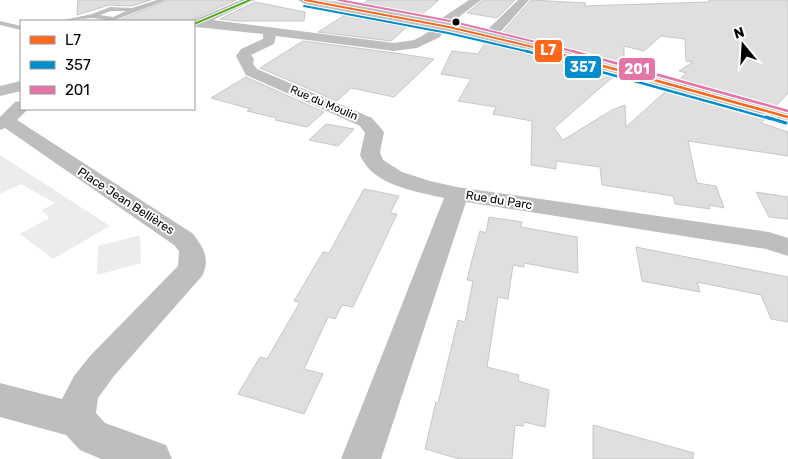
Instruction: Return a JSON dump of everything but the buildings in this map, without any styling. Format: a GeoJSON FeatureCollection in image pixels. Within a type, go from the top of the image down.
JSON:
{"type":"FeatureCollection","features":[{"type":"Feature","properties":{"kind":"main road"},"geometry":{"type":"LineString","coordinates":[[305,0],[340,3],[565,54],[788,117]]}},
{"type":"Feature","properties":{"kind":"street"},"geometry":{"type":"LineString","coordinates":[[196,23],[250,0]]}},
{"type":"Feature","properties":{"kind":"street"},"geometry":{"type":"LineString","coordinates":[[292,40],[247,60],[243,56],[269,37],[313,38],[379,46],[407,46],[425,40],[435,34],[441,26],[476,0]]}},
{"type":"Feature","properties":{"kind":"street"},"geometry":{"type":"LineString","coordinates":[[489,36],[524,0]]}},
{"type":"Feature","properties":{"kind":"street"},"geometry":{"type":"LineString","coordinates":[[196,23],[292,40],[313,38]]}},
{"type":"Feature","properties":{"kind":"street","name":"Rue du Moulin"},"geometry":{"type":"LineString","coordinates":[[247,60],[246,64],[251,72],[366,122],[376,132],[369,154],[373,163],[390,174],[417,184],[458,194]]}},
{"type":"Feature","properties":{"kind":"street"},"geometry":{"type":"LineString","coordinates":[[0,91],[20,86]]}},
{"type":"Feature","properties":{"kind":"street"},"geometry":{"type":"LineString","coordinates":[[0,91],[20,93]]}},
{"type":"Feature","properties":{"kind":"street","name":"Place Jean Bellières"},"geometry":{"type":"LineString","coordinates":[[9,117],[183,239],[192,250],[192,268],[102,366],[86,387],[78,403],[77,420]]}},
{"type":"Feature","properties":{"kind":"street","name":"Rue du Parc"},"geometry":{"type":"LineString","coordinates":[[361,459],[458,194],[769,241],[788,247]]}},
{"type":"Feature","properties":{"kind":"street"},"geometry":{"type":"LineString","coordinates":[[0,400],[77,420],[93,437],[152,459]]}},
{"type":"Feature","properties":{"kind":"lane"},"geometry":{"type":"LineString","coordinates":[[93,16],[112,19],[163,0]]}},
{"type":"Feature","properties":{"kind":"lane"},"geometry":{"type":"LineString","coordinates":[[68,20],[93,16],[110,9],[132,10]]}},
{"type":"Feature","properties":{"kind":"lane"},"geometry":{"type":"LineString","coordinates":[[0,23],[20,28]]}},
{"type":"Feature","properties":{"kind":"shaded area"},"geometry":{"type":"Polygon","coordinates":[[[0,155],[110,226],[53,259],[20,234],[49,218],[42,210],[55,203],[21,184],[0,194],[0,155]]]}},
{"type":"Feature","properties":{"kind":"shaded area"},"geometry":{"type":"Polygon","coordinates":[[[140,235],[141,263],[97,275],[98,246],[140,235]]]}},
{"type":"Feature","properties":{"kind":"transit line"},"geometry":{"type":"LineString","coordinates":[[195,24],[250,0]]}},
{"type":"Feature","properties":{"kind":"transit line","name":"L7"},"geometry":{"type":"LineString","coordinates":[[305,0],[449,27],[528,45],[788,117]]}},
{"type":"Feature","properties":{"kind":"transit line","name":"201"},"geometry":{"type":"LineString","coordinates":[[339,0],[450,21],[529,39],[788,111]]}},
{"type":"Feature","properties":{"kind":"transit line","name":"357"},"geometry":{"type":"LineString","coordinates":[[304,6],[448,33],[526,51],[786,123]]}}]}
